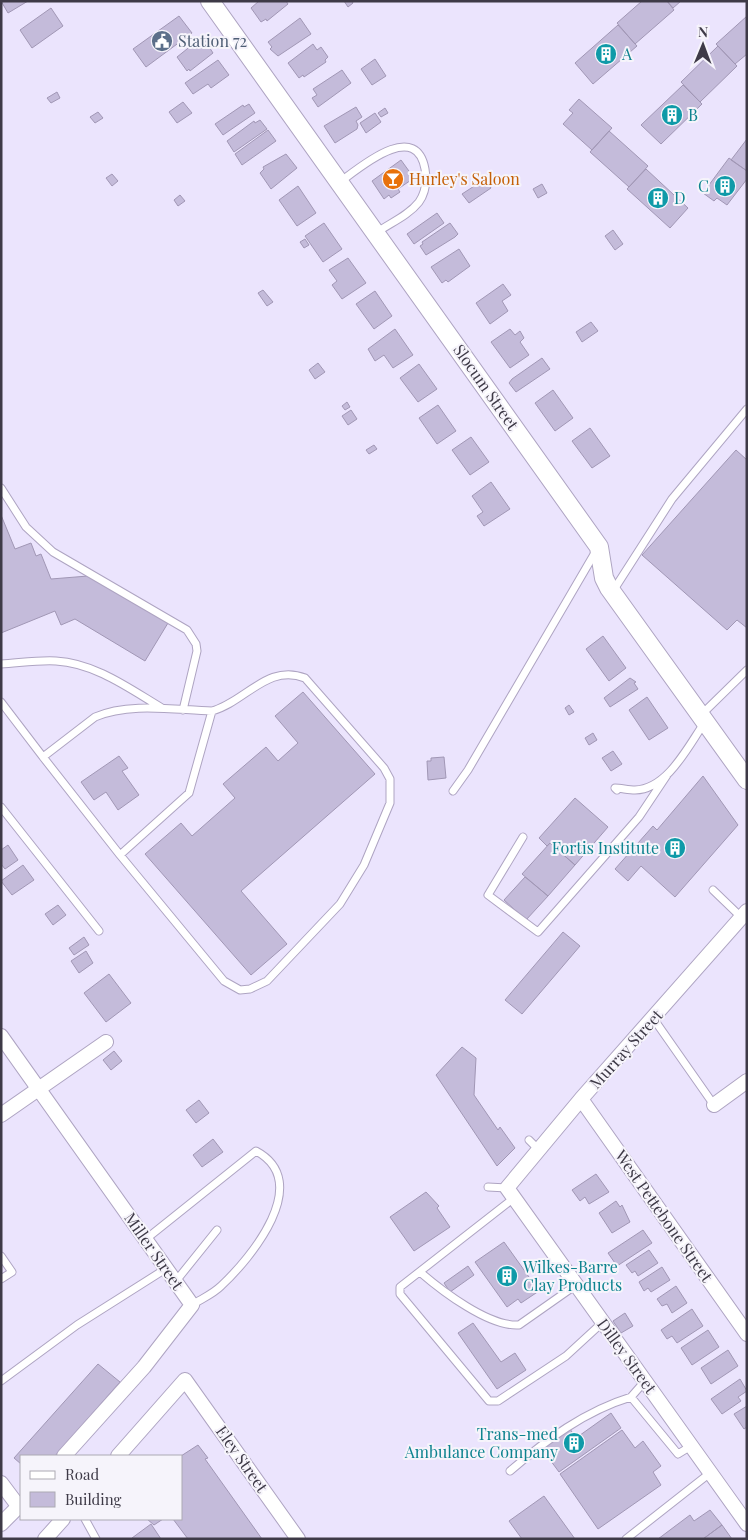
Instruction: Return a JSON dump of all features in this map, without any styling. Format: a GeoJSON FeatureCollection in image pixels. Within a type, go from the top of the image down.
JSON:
{"type":"FeatureCollection","features":[{"type":"Feature","properties":{"kind":"street","name":"Slocum Street"},"geometry":{"type":"LineString","coordinates":[[210,1],[599,547],[604,578],[747,780]]}},
{"type":"Feature","properties":{"kind":"street","name":"Murray Street"},"geometry":{"type":"LineString","coordinates":[[511,1193],[534,1145],[581,1099],[744,914]]}},
{"type":"Feature","properties":{"kind":"street","name":"Miller Street"},"geometry":{"type":"LineString","coordinates":[[1,1036],[192,1305],[144,1367],[65,1455]]}},
{"type":"Feature","properties":{"kind":"street"},"geometry":{"type":"LineString","coordinates":[[1,1115],[106,1042]]}},
{"type":"Feature","properties":{"kind":"street"},"geometry":{"type":"LineString","coordinates":[[714,1105],[747,1081]]}},
{"type":"Feature","properties":{"kind":"street","name":"West Pettebone Street"},"geometry":{"type":"LineString","coordinates":[[581,1099],[747,1334]]}},
{"type":"Feature","properties":{"kind":"street","name":"Dilley Street"},"geometry":{"type":"LineString","coordinates":[[511,1193],[747,1524]]}},
{"type":"Feature","properties":{"kind":"street","name":"Eley Street"},"geometry":{"type":"LineString","coordinates":[[119,1455],[185,1380],[298,1539]]}},
{"type":"Feature","properties":{"kind":"street"},"geometry":{"type":"LineString","coordinates":[[1,1483],[20,1505],[1,1524]]}},
{"type":"Feature","properties":{"kind":"street"},"geometry":{"type":"LineString","coordinates":[[46,1539],[62,1520]]}},
{"type":"Feature","properties":{"kind":"lane"},"geometry":{"type":"LineString","coordinates":[[339,182],[384,151],[408,148],[420,156],[426,175],[422,197],[407,214],[376,233]]}},
{"type":"Feature","properties":{"kind":"lane"},"geometry":{"type":"LineString","coordinates":[[613,592],[672,499],[747,409]]}},
{"type":"Feature","properties":{"kind":"lane"},"geometry":{"type":"LineString","coordinates":[[1,488],[26,527],[54,552],[187,630],[196,644],[196,651],[183,710]]}},
{"type":"Feature","properties":{"kind":"lane"},"geometry":{"type":"LineString","coordinates":[[453,791],[468,770],[599,547]]}},
{"type":"Feature","properties":{"kind":"lane"},"geometry":{"type":"LineString","coordinates":[[1,664],[56,661],[70,663],[109,677],[165,709]]}},
{"type":"Feature","properties":{"kind":"lane"},"geometry":{"type":"LineString","coordinates":[[523,837],[488,895],[538,932],[639,817],[703,719],[747,670]]}},
{"type":"Feature","properties":{"kind":"lane"},"geometry":{"type":"LineString","coordinates":[[1,702],[43,757],[120,855],[224,981],[240,990],[250,989],[267,981],[340,904],[364,865],[390,803],[390,778],[384,768],[306,678],[298,675],[272,677],[232,704],[212,710],[134,709],[104,713],[95,717],[43,757]]}},
{"type":"Feature","properties":{"kind":"lane"},"geometry":{"type":"LineString","coordinates":[[120,855],[189,793],[212,710]]}},
{"type":"Feature","properties":{"kind":"lane"},"geometry":{"type":"LineString","coordinates":[[617,790],[615,788],[636,790],[658,782],[667,775]]}},
{"type":"Feature","properties":{"kind":"lane"},"geometry":{"type":"LineString","coordinates":[[1,807],[99,932]]}},
{"type":"Feature","properties":{"kind":"lane"},"geometry":{"type":"LineString","coordinates":[[713,890],[744,914]]}},
{"type":"Feature","properties":{"kind":"lane"},"geometry":{"type":"LineString","coordinates":[[653,1018],[714,1105]]}},
{"type":"Feature","properties":{"kind":"lane"},"geometry":{"type":"LineString","coordinates":[[146,1239],[256,1151],[268,1157],[278,1175],[279,1201],[267,1232],[220,1287],[192,1305]]}},
{"type":"Feature","properties":{"kind":"lane"},"geometry":{"type":"LineString","coordinates":[[488,1186],[511,1193]]}},
{"type":"Feature","properties":{"kind":"lane"},"geometry":{"type":"LineString","coordinates":[[511,1193],[400,1287],[400,1294],[489,1401],[498,1401],[566,1356],[603,1322]]}},
{"type":"Feature","properties":{"kind":"lane"},"geometry":{"type":"LineString","coordinates":[[176,1281],[217,1230]]}},
{"type":"Feature","properties":{"kind":"lane"},"geometry":{"type":"LineString","coordinates":[[1,1256],[12,1272],[1,1279]]}},
{"type":"Feature","properties":{"kind":"lane"},"geometry":{"type":"LineString","coordinates":[[1,1381],[77,1325],[167,1268]]}},
{"type":"Feature","properties":{"kind":"lane"},"geometry":{"type":"LineString","coordinates":[[420,1272],[450,1297],[508,1326],[519,1325],[576,1285]]}},
{"type":"Feature","properties":{"kind":"lane"},"geometry":{"type":"LineString","coordinates":[[510,1471],[543,1443],[606,1404],[631,1397],[645,1381]]}},
{"type":"Feature","properties":{"kind":"lane"},"geometry":{"type":"LineString","coordinates":[[631,1397],[678,1454],[691,1446]]}},
{"type":"Feature","properties":{"kind":"lane"},"geometry":{"type":"LineString","coordinates":[[626,1539],[710,1473]]}},
{"type":"Feature","properties":{"kind":"lane"},"geometry":{"type":"LineString","coordinates":[[86,1520],[96,1539]]}},
{"type":"Feature","properties":{"kind":"building"},"geometry":{"type":"Polygon","coordinates":[[[1,1],[28,1],[8,13],[1,1]]]}},
{"type":"Feature","properties":{"kind":"building"},"geometry":{"type":"Polygon","coordinates":[[[259,1],[286,1],[288,4],[267,21],[266,19],[261,22],[251,8],[259,1]]]}},
{"type":"Feature","properties":{"kind":"building"},"geometry":{"type":"Polygon","coordinates":[[[344,1],[352,1],[353,3],[348,7],[344,1]]]}},
{"type":"Feature","properties":{"kind":"building","name":"A"},"geometry":{"type":"Polygon","coordinates":[[[642,1],[667,1],[674,10],[635,44],[617,23],[642,1]]]}},
{"type":"Feature","properties":{"kind":"building"},"geometry":{"type":"Polygon","coordinates":[[[667,1],[681,1],[673,8],[667,1]]]}},
{"type":"Feature","properties":{"kind":"building"},"geometry":{"type":"Polygon","coordinates":[[[51,8],[63,26],[32,48],[20,30],[51,8]]]}},
{"type":"Feature","properties":{"kind":"building","name":"Station 72"},"geometry":{"type":"Polygon","coordinates":[[[179,16],[192,33],[146,67],[133,49],[179,16]]]}},
{"type":"Feature","properties":{"kind":"building"},"geometry":{"type":"Polygon","coordinates":[[[747,16],[747,54],[735,64],[716,44],[747,16]]]}},
{"type":"Feature","properties":{"kind":"building"},"geometry":{"type":"Polygon","coordinates":[[[300,18],[311,34],[278,56],[270,49],[272,47],[268,42],[300,18]]]}},
{"type":"Feature","properties":{"kind":"building","name":"A"},"geometry":{"type":"Polygon","coordinates":[[[618,25],[637,46],[593,84],[575,63],[618,25]]]}},
{"type":"Feature","properties":{"kind":"building"},"geometry":{"type":"Polygon","coordinates":[[[204,39],[213,53],[190,71],[189,69],[187,71],[177,57],[197,41],[199,43],[204,39]]]}},
{"type":"Feature","properties":{"kind":"building"},"geometry":{"type":"Polygon","coordinates":[[[313,44],[317,50],[321,47],[328,57],[325,60],[326,62],[304,77],[303,75],[299,78],[288,63],[313,44]]]}},
{"type":"Feature","properties":{"kind":"building","name":"B"},"geometry":{"type":"Polygon","coordinates":[[[718,46],[737,66],[700,102],[681,82],[718,46]]]}},
{"type":"Feature","properties":{"kind":"building"},"geometry":{"type":"Polygon","coordinates":[[[375,59],[386,76],[372,85],[361,69],[375,59]]]}},
{"type":"Feature","properties":{"kind":"building"},"geometry":{"type":"Polygon","coordinates":[[[218,60],[229,75],[211,88],[208,84],[193,94],[185,83],[218,60]]]}},
{"type":"Feature","properties":{"kind":"building"},"geometry":{"type":"Polygon","coordinates":[[[342,70],[351,83],[318,107],[312,98],[317,95],[313,89],[342,70]]]}},
{"type":"Feature","properties":{"kind":"building","name":"B"},"geometry":{"type":"Polygon","coordinates":[[[683,85],[702,104],[661,144],[641,125],[683,85]]]}},
{"type":"Feature","properties":{"kind":"building"},"geometry":{"type":"Polygon","coordinates":[[[57,92],[60,98],[51,103],[47,98],[57,92]]]}},
{"type":"Feature","properties":{"kind":"building"},"geometry":{"type":"Polygon","coordinates":[[[579,99],[612,128],[592,150],[563,124],[573,113],[569,110],[579,99]]]}},
{"type":"Feature","properties":{"kind":"building"},"geometry":{"type":"Polygon","coordinates":[[[183,102],[192,113],[177,123],[169,112],[183,102]]]}},
{"type":"Feature","properties":{"kind":"building"},"geometry":{"type":"Polygon","coordinates":[[[249,104],[255,113],[223,135],[215,124],[243,105],[244,107],[249,104]]]}},
{"type":"Feature","properties":{"kind":"building"},"geometry":{"type":"Polygon","coordinates":[[[356,107],[362,117],[356,121],[357,129],[335,143],[324,126],[356,107]]]}},
{"type":"Feature","properties":{"kind":"building"},"geometry":{"type":"Polygon","coordinates":[[[385,108],[388,113],[381,117],[378,113],[385,108]]]}},
{"type":"Feature","properties":{"kind":"building"},"geometry":{"type":"Polygon","coordinates":[[[98,112],[103,118],[95,123],[90,117],[98,112]]]}},
{"type":"Feature","properties":{"kind":"building"},"geometry":{"type":"Polygon","coordinates":[[[375,113],[381,122],[366,133],[360,123],[375,113]]]}},
{"type":"Feature","properties":{"kind":"building"},"geometry":{"type":"Polygon","coordinates":[[[260,120],[267,129],[234,152],[227,141],[254,121],[255,123],[260,120]]]}},
{"type":"Feature","properties":{"kind":"building"},"geometry":{"type":"Polygon","coordinates":[[[268,130],[276,141],[242,165],[235,154],[268,130]]]}},
{"type":"Feature","properties":{"kind":"building","name":"D"},"geometry":{"type":"Polygon","coordinates":[[[609,131],[648,166],[629,187],[590,152],[609,131]]]}},
{"type":"Feature","properties":{"kind":"building","name":"C"},"geometry":{"type":"Polygon","coordinates":[[[747,139],[747,171],[731,160],[747,139]]]}},
{"type":"Feature","properties":{"kind":"building"},"geometry":{"type":"Polygon","coordinates":[[[286,154],[297,168],[271,189],[260,173],[264,169],[263,167],[286,154]]]}},
{"type":"Feature","properties":{"kind":"building","name":"C"},"geometry":{"type":"Polygon","coordinates":[[[729,158],[747,171],[747,179],[727,205],[717,198],[714,201],[703,193],[729,158]]]}},
{"type":"Feature","properties":{"kind":"building","name":"Hurley's Saloon"},"geometry":{"type":"Polygon","coordinates":[[[401,160],[414,178],[398,189],[400,192],[391,198],[389,195],[384,199],[372,181],[401,160]]]}},
{"type":"Feature","properties":{"kind":"building","name":"D"},"geometry":{"type":"Polygon","coordinates":[[[646,169],[688,208],[670,228],[627,189],[646,169]]]}},
{"type":"Feature","properties":{"kind":"building"},"geometry":{"type":"Polygon","coordinates":[[[112,174],[118,181],[112,186],[106,178],[112,174]]]}},
{"type":"Feature","properties":{"kind":"building"},"geometry":{"type":"Polygon","coordinates":[[[485,179],[491,188],[469,203],[462,194],[485,179]]]}},
{"type":"Feature","properties":{"kind":"building"},"geometry":{"type":"Polygon","coordinates":[[[542,184],[547,193],[538,198],[533,189],[542,184]]]}},
{"type":"Feature","properties":{"kind":"building"},"geometry":{"type":"Polygon","coordinates":[[[298,186],[316,213],[297,226],[279,200],[298,186]]]}},
{"type":"Feature","properties":{"kind":"building"},"geometry":{"type":"Polygon","coordinates":[[[180,195],[185,201],[178,206],[174,200],[180,195]]]}},
{"type":"Feature","properties":{"kind":"building"},"geometry":{"type":"Polygon","coordinates":[[[437,213],[444,223],[414,244],[407,234],[437,213]]]}},
{"type":"Feature","properties":{"kind":"building"},"geometry":{"type":"Polygon","coordinates":[[[324,223],[342,249],[323,262],[305,236],[324,223]]]}},
{"type":"Feature","properties":{"kind":"building"},"geometry":{"type":"Polygon","coordinates":[[[450,223],[458,234],[426,255],[420,246],[423,244],[422,242],[450,223]]]}},
{"type":"Feature","properties":{"kind":"building"},"geometry":{"type":"Polygon","coordinates":[[[613,230],[623,244],[615,250],[605,236],[613,230]]]}},
{"type":"Feature","properties":{"kind":"building"},"geometry":{"type":"Polygon","coordinates":[[[305,239],[309,245],[304,248],[300,242],[305,239]]]}},
{"type":"Feature","properties":{"kind":"building"},"geometry":{"type":"Polygon","coordinates":[[[459,249],[470,266],[448,282],[446,280],[442,283],[431,267],[459,249]]]}},
{"type":"Feature","properties":{"kind":"building"},"geometry":{"type":"Polygon","coordinates":[[[348,258],[366,283],[342,299],[332,285],[337,281],[329,270],[348,258]]]}},
{"type":"Feature","properties":{"kind":"building"},"geometry":{"type":"Polygon","coordinates":[[[503,284],[511,295],[502,301],[508,311],[490,324],[476,303],[503,284]]]}},
{"type":"Feature","properties":{"kind":"building"},"geometry":{"type":"Polygon","coordinates":[[[263,290],[273,302],[267,306],[258,293],[263,290]]]}},
{"type":"Feature","properties":{"kind":"building"},"geometry":{"type":"Polygon","coordinates":[[[375,291],[392,316],[374,329],[356,304],[375,291]]]}},
{"type":"Feature","properties":{"kind":"building"},"geometry":{"type":"Polygon","coordinates":[[[591,322],[598,331],[582,342],[576,332],[591,322]]]}},
{"type":"Feature","properties":{"kind":"building"},"geometry":{"type":"Polygon","coordinates":[[[395,329],[413,355],[393,368],[384,355],[375,361],[368,349],[395,329]]]}},
{"type":"Feature","properties":{"kind":"building"},"geometry":{"type":"Polygon","coordinates":[[[510,329],[515,335],[520,331],[524,338],[520,342],[529,355],[510,368],[491,342],[510,329]]]}},
{"type":"Feature","properties":{"kind":"building"},"geometry":{"type":"Polygon","coordinates":[[[542,358],[550,369],[516,392],[509,383],[512,379],[542,358]]]}},
{"type":"Feature","properties":{"kind":"building"},"geometry":{"type":"Polygon","coordinates":[[[318,363],[325,372],[315,379],[309,370],[318,363]]]}},
{"type":"Feature","properties":{"kind":"building"},"geometry":{"type":"Polygon","coordinates":[[[419,364],[437,389],[418,402],[400,378],[419,364]]]}},
{"type":"Feature","properties":{"kind":"building"},"geometry":{"type":"Polygon","coordinates":[[[553,390],[573,418],[555,431],[535,403],[553,390]]]}},
{"type":"Feature","properties":{"kind":"building"},"geometry":{"type":"Polygon","coordinates":[[[347,402],[350,407],[345,410],[342,406],[347,402]]]}},
{"type":"Feature","properties":{"kind":"building"},"geometry":{"type":"Polygon","coordinates":[[[438,405],[456,431],[437,444],[419,418],[438,405]]]}},
{"type":"Feature","properties":{"kind":"building"},"geometry":{"type":"Polygon","coordinates":[[[351,410],[357,419],[348,425],[342,416],[351,410]]]}},
{"type":"Feature","properties":{"kind":"building"},"geometry":{"type":"Polygon","coordinates":[[[590,428],[610,456],[592,468],[572,441],[590,428]]]}},
{"type":"Feature","properties":{"kind":"building"},"geometry":{"type":"Polygon","coordinates":[[[471,437],[489,462],[470,475],[452,450],[471,437]]]}},
{"type":"Feature","properties":{"kind":"building"},"geometry":{"type":"Polygon","coordinates":[[[374,445],[377,449],[369,454],[366,450],[374,445]]]}},
{"type":"Feature","properties":{"kind":"building"},"geometry":{"type":"Polygon","coordinates":[[[736,450],[747,460],[747,628],[737,620],[727,630],[642,555],[736,450]]]}},
{"type":"Feature","properties":{"kind":"building"},"geometry":{"type":"Polygon","coordinates":[[[491,482],[510,509],[484,526],[477,516],[483,512],[472,496],[491,482]]]}},
{"type":"Feature","properties":{"kind":"building"},"geometry":{"type":"Polygon","coordinates":[[[1,515],[15,549],[31,543],[36,556],[41,554],[51,579],[88,576],[168,623],[145,661],[75,619],[61,625],[55,611],[1,633],[1,515]]]}},
{"type":"Feature","properties":{"kind":"building"},"geometry":{"type":"Polygon","coordinates":[[[603,636],[626,668],[609,681],[586,649],[603,636]]]}},
{"type":"Feature","properties":{"kind":"building"},"geometry":{"type":"Polygon","coordinates":[[[630,678],[636,682],[634,683],[638,689],[610,707],[604,698],[630,678]]]}},
{"type":"Feature","properties":{"kind":"building"},"geometry":{"type":"Polygon","coordinates":[[[303,692],[375,774],[241,891],[287,944],[251,975],[145,854],[181,823],[192,836],[235,798],[223,784],[266,747],[278,761],[298,743],[275,716],[303,692]]]}},
{"type":"Feature","properties":{"kind":"building"},"geometry":{"type":"Polygon","coordinates":[[[647,697],[668,728],[649,740],[629,710],[647,697]]]}},
{"type":"Feature","properties":{"kind":"building"},"geometry":{"type":"Polygon","coordinates":[[[569,705],[574,712],[569,715],[565,708],[569,705]]]}},
{"type":"Feature","properties":{"kind":"building"},"geometry":{"type":"Polygon","coordinates":[[[593,733],[597,740],[589,745],[585,738],[593,733]]]}},
{"type":"Feature","properties":{"kind":"building"},"geometry":{"type":"Polygon","coordinates":[[[613,751],[622,764],[611,771],[602,758],[613,751]]]}},
{"type":"Feature","properties":{"kind":"building"},"geometry":{"type":"Polygon","coordinates":[[[119,756],[128,768],[122,771],[139,795],[118,810],[106,792],[94,800],[81,782],[119,756]]]}},
{"type":"Feature","properties":{"kind":"building"},"geometry":{"type":"Polygon","coordinates":[[[444,757],[446,778],[428,780],[427,761],[431,761],[431,758],[444,757]]]}},
{"type":"Feature","properties":{"kind":"building","name":"Fortis Institute"},"geometry":{"type":"Polygon","coordinates":[[[703,776],[738,825],[675,897],[641,866],[628,881],[615,869],[653,826],[657,830],[703,776]]]}},
{"type":"Feature","properties":{"kind":"building"},"geometry":{"type":"Polygon","coordinates":[[[575,798],[608,827],[575,865],[550,843],[547,846],[539,838],[575,798]]]}},
{"type":"Feature","properties":{"kind":"building"},"geometry":{"type":"Polygon","coordinates":[[[550,843],[575,865],[548,896],[522,874],[550,843]]]}},
{"type":"Feature","properties":{"kind":"building"},"geometry":{"type":"Polygon","coordinates":[[[8,845],[18,860],[5,869],[1,864],[1,850],[8,845]]]}},
{"type":"Feature","properties":{"kind":"building"},"geometry":{"type":"Polygon","coordinates":[[[23,865],[34,880],[12,895],[1,881],[23,865]]]}},
{"type":"Feature","properties":{"kind":"building"},"geometry":{"type":"Polygon","coordinates":[[[525,877],[548,896],[526,920],[504,900],[525,877]]]}},
{"type":"Feature","properties":{"kind":"building"},"geometry":{"type":"Polygon","coordinates":[[[58,905],[66,915],[53,925],[45,914],[58,905]]]}},
{"type":"Feature","properties":{"kind":"building"},"geometry":{"type":"Polygon","coordinates":[[[563,932],[580,946],[522,1014],[505,1000],[563,932]]]}},
{"type":"Feature","properties":{"kind":"building"},"geometry":{"type":"Polygon","coordinates":[[[84,937],[89,945],[74,955],[69,948],[84,937]]]}},
{"type":"Feature","properties":{"kind":"building"},"geometry":{"type":"Polygon","coordinates":[[[86,951],[93,963],[79,973],[71,961],[86,951]]]}},
{"type":"Feature","properties":{"kind":"building"},"geometry":{"type":"Polygon","coordinates":[[[109,974],[131,1003],[106,1022],[84,993],[109,974]]]}},
{"type":"Feature","properties":{"kind":"building"},"geometry":{"type":"Polygon","coordinates":[[[462,1047],[476,1058],[474,1095],[498,1130],[500,1127],[515,1148],[497,1166],[436,1075],[462,1047]]]}},
{"type":"Feature","properties":{"kind":"building"},"geometry":{"type":"Polygon","coordinates":[[[114,1051],[122,1061],[111,1070],[103,1060],[114,1051]]]}},
{"type":"Feature","properties":{"kind":"building"},"geometry":{"type":"Polygon","coordinates":[[[199,1100],[209,1113],[196,1123],[186,1110],[199,1100]]]}},
{"type":"Feature","properties":{"kind":"building"},"geometry":{"type":"Polygon","coordinates":[[[213,1139],[223,1152],[202,1167],[193,1155],[213,1139]]]}},
{"type":"Feature","properties":{"kind":"building"},"geometry":{"type":"Polygon","coordinates":[[[596,1174],[609,1192],[589,1204],[585,1197],[580,1201],[572,1190],[596,1174]]]}},
{"type":"Feature","properties":{"kind":"building"},"geometry":{"type":"Polygon","coordinates":[[[426,1192],[439,1206],[437,1208],[450,1227],[414,1251],[390,1217],[426,1192]]]}},
{"type":"Feature","properties":{"kind":"building"},"geometry":{"type":"Polygon","coordinates":[[[616,1201],[620,1207],[622,1205],[630,1222],[612,1233],[599,1213],[616,1201]]]}},
{"type":"Feature","properties":{"kind":"building"},"geometry":{"type":"Polygon","coordinates":[[[643,1230],[652,1243],[617,1266],[608,1253],[643,1230]]]}},
{"type":"Feature","properties":{"kind":"building","name":"Wilkes-Barre Clay Products"},"geometry":{"type":"Polygon","coordinates":[[[504,1242],[539,1291],[521,1303],[518,1299],[507,1307],[475,1262],[504,1242]]]}},
{"type":"Feature","properties":{"kind":"building"},"geometry":{"type":"Polygon","coordinates":[[[649,1250],[658,1263],[638,1276],[635,1271],[632,1273],[626,1265],[649,1250]]]}},
{"type":"Feature","properties":{"kind":"building"},"geometry":{"type":"Polygon","coordinates":[[[468,1266],[474,1275],[450,1292],[444,1283],[468,1266]]]}},
{"type":"Feature","properties":{"kind":"building"},"geometry":{"type":"Polygon","coordinates":[[[662,1267],[670,1280],[651,1292],[648,1288],[644,1291],[639,1282],[662,1267]]]}},
{"type":"Feature","properties":{"kind":"building"},"geometry":{"type":"Polygon","coordinates":[[[676,1286],[687,1303],[672,1313],[667,1304],[662,1306],[657,1299],[676,1286]]]}},
{"type":"Feature","properties":{"kind":"building"},"geometry":{"type":"Polygon","coordinates":[[[692,1309],[703,1326],[677,1343],[672,1336],[667,1339],[661,1330],[692,1309]]]}},
{"type":"Feature","properties":{"kind":"building"},"geometry":{"type":"Polygon","coordinates":[[[625,1313],[633,1326],[621,1333],[613,1321],[625,1313]]]}},
{"type":"Feature","properties":{"kind":"building"},"geometry":{"type":"Polygon","coordinates":[[[473,1323],[501,1362],[515,1353],[526,1370],[497,1389],[458,1333],[473,1323]]]}},
{"type":"Feature","properties":{"kind":"building"},"geometry":{"type":"Polygon","coordinates":[[[708,1330],[719,1347],[692,1365],[681,1348],[708,1330]]]}},
{"type":"Feature","properties":{"kind":"building"},"geometry":{"type":"Polygon","coordinates":[[[728,1350],[738,1366],[711,1384],[701,1368],[728,1350]]]}},
{"type":"Feature","properties":{"kind":"building"},"geometry":{"type":"Polygon","coordinates":[[[98,1364],[120,1382],[56,1455],[20,1455],[20,1463],[14,1458],[98,1364]]]}},
{"type":"Feature","properties":{"kind":"building"},"geometry":{"type":"Polygon","coordinates":[[[740,1379],[747,1391],[738,1397],[741,1401],[722,1414],[711,1399],[740,1379]]]}},
{"type":"Feature","properties":{"kind":"building"},"geometry":{"type":"Polygon","coordinates":[[[747,1406],[747,1427],[744,1429],[734,1414],[747,1406]]]}},
{"type":"Feature","properties":{"kind":"building","name":"Trans-med Ambulance Company"},"geometry":{"type":"Polygon","coordinates":[[[611,1413],[621,1428],[559,1472],[542,1449],[570,1429],[576,1438],[611,1413]]]}},
{"type":"Feature","properties":{"kind":"building"},"geometry":{"type":"Polygon","coordinates":[[[622,1430],[635,1448],[643,1441],[661,1466],[653,1472],[661,1485],[598,1529],[560,1474],[622,1430]]]}},
{"type":"Feature","properties":{"kind":"building"},"geometry":{"type":"Polygon","coordinates":[[[198,1445],[208,1458],[205,1459],[262,1539],[188,1539],[174,1520],[182,1520],[182,1455],[198,1445]]]}},
{"type":"Feature","properties":{"kind":"building"},"geometry":{"type":"Polygon","coordinates":[[[544,1496],[575,1539],[522,1539],[509,1521],[544,1496]]]}},
{"type":"Feature","properties":{"kind":"building"},"geometry":{"type":"Polygon","coordinates":[[[710,1510],[722,1525],[703,1539],[658,1539],[690,1515],[694,1521],[710,1510]]]}},
{"type":"Feature","properties":{"kind":"building"},"geometry":{"type":"Polygon","coordinates":[[[148,1520],[162,1520],[154,1525],[148,1520]]]}},
{"type":"Feature","properties":{"kind":"building"},"geometry":{"type":"Polygon","coordinates":[[[151,1524],[161,1539],[132,1539],[132,1538],[151,1524]]]}},
{"type":"Feature","properties":{"kind":"building"},"geometry":{"type":"Polygon","coordinates":[[[722,1525],[732,1539],[703,1539],[722,1525]]]}},
{"type":"Feature","properties":{"kind":"place","name":"Station 72"},"geometry":{"type":"Point","coordinates":[162,41]}},
{"type":"Feature","properties":{"kind":"place","name":"A"},"geometry":{"type":"Point","coordinates":[606,54]}},
{"type":"Feature","properties":{"kind":"place","name":"B"},"geometry":{"type":"Point","coordinates":[672,115]}},
{"type":"Feature","properties":{"kind":"place","name":"Hurley's Saloon"},"geometry":{"type":"Point","coordinates":[393,179]}},
{"type":"Feature","properties":{"kind":"place","name":"C"},"geometry":{"type":"Point","coordinates":[725,186]}},
{"type":"Feature","properties":{"kind":"place","name":"D"},"geometry":{"type":"Point","coordinates":[658,198]}},
{"type":"Feature","properties":{"kind":"place","name":"Fortis Institute"},"geometry":{"type":"Point","coordinates":[675,848]}},
{"type":"Feature","properties":{"kind":"place","name":"Wilkes-Barre Clay Products"},"geometry":{"type":"Point","coordinates":[507,1276]}},
{"type":"Feature","properties":{"kind":"place","name":"Trans-med Ambulance Company"},"geometry":{"type":"Point","coordinates":[574,1443]}}]}
